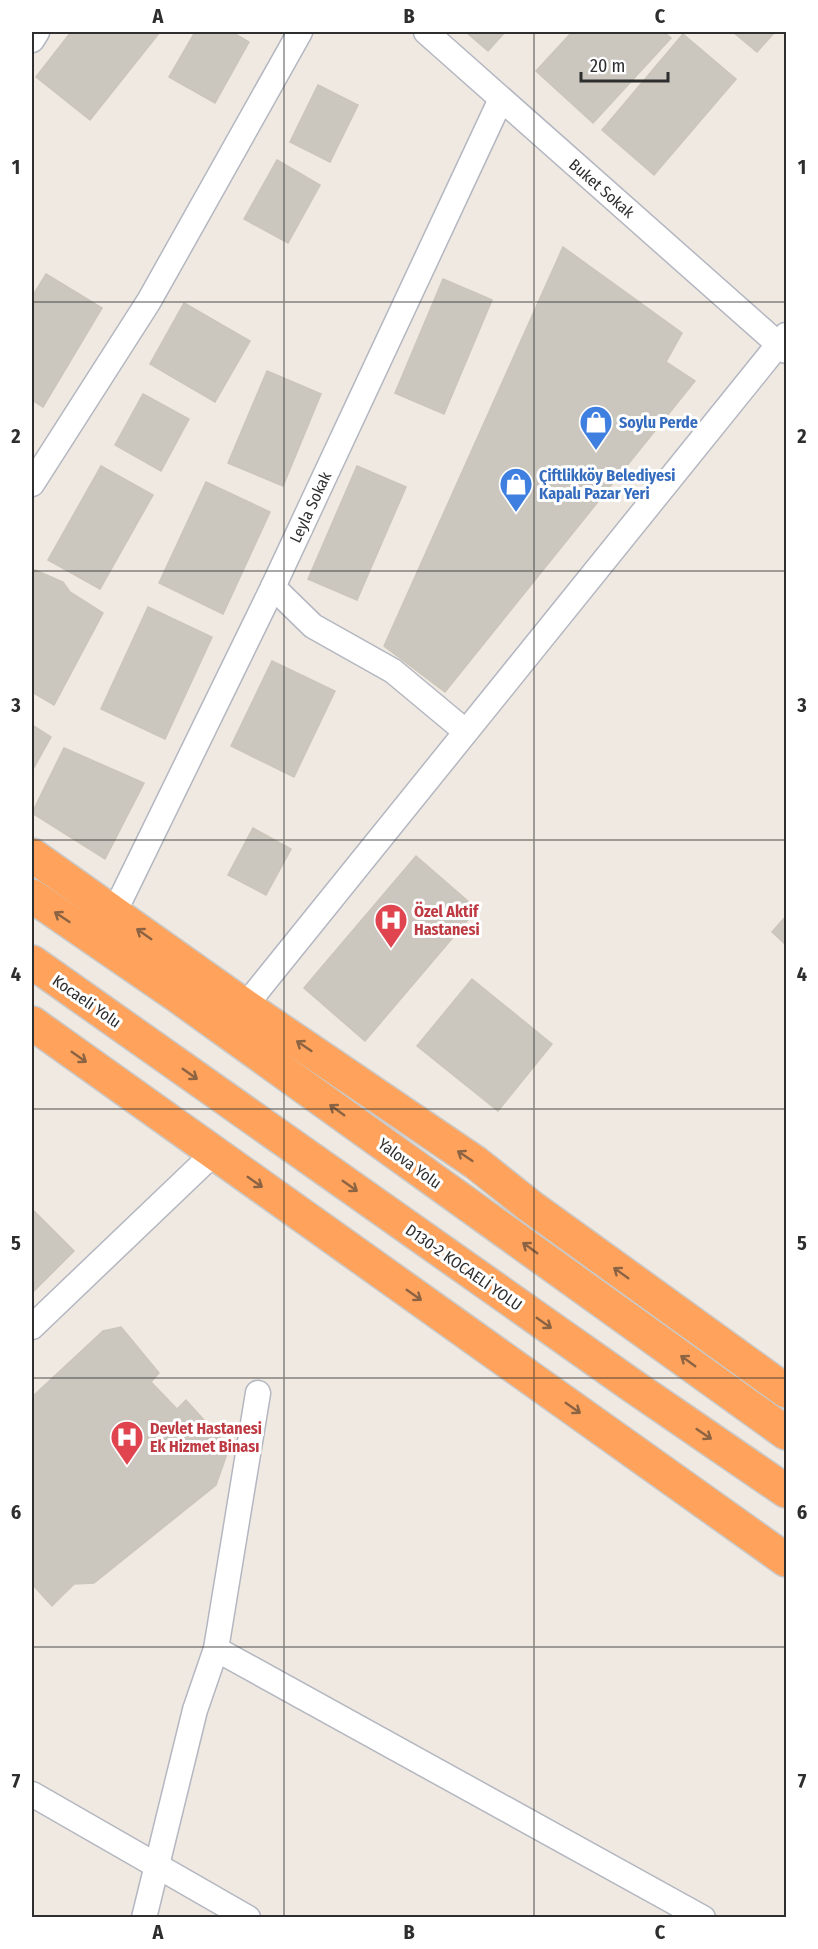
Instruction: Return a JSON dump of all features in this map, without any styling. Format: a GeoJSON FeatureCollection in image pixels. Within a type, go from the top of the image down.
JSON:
{"type":"FeatureCollection","features":[{"type":"Feature","properties":{"kind":"highway"},"geometry":{"type":"LineString","coordinates":[[32,855],[245,1006],[476,1163],[530,1206],[786,1391]]}},
{"type":"Feature","properties":{"kind":"highway","name":"Yalova Yolu"},"geometry":{"type":"LineString","coordinates":[[32,896],[179,997],[786,1433]]}},
{"type":"Feature","properties":{"kind":"highway","name":"Kocaeli̇ Yolu"},"geometry":{"type":"LineString","coordinates":[[32,962],[142,1040]]}},
{"type":"Feature","properties":{"kind":"highway"},"geometry":{"type":"LineString","coordinates":[[32,1023],[786,1560]]}},
{"type":"Feature","properties":{"kind":"highway","name":"D130-2 KOCAELİ YOLU"},"geometry":{"type":"LineString","coordinates":[[142,1040],[630,1384],[786,1491]]}},
{"type":"Feature","properties":{"kind":"street"},"geometry":{"type":"LineString","coordinates":[[32,40],[37,32]]}},
{"type":"Feature","properties":{"kind":"street"},"geometry":{"type":"LineString","coordinates":[[32,484],[149,301],[300,32]]}},
{"type":"Feature","properties":{"kind":"street","name":"Buket Sokak"},"geometry":{"type":"LineString","coordinates":[[426,32],[784,343]]}},
{"type":"Feature","properties":{"kind":"street","name":"Leyla Sokak"},"geometry":{"type":"LineString","coordinates":[[114,913],[273,587],[501,99]]}},
{"type":"Feature","properties":{"kind":"street"},"geometry":{"type":"LineString","coordinates":[[245,1006],[465,731],[784,343]]}},
{"type":"Feature","properties":{"kind":"street"},"geometry":{"type":"LineString","coordinates":[[273,587],[314,626],[393,670],[465,731]]}},
{"type":"Feature","properties":{"kind":"street"},"geometry":{"type":"LineString","coordinates":[[32,1327],[214,1153]]}},
{"type":"Feature","properties":{"kind":"street"},"geometry":{"type":"LineString","coordinates":[[144,1917],[195,1710],[216,1649],[258,1393]]}},
{"type":"Feature","properties":{"kind":"street"},"geometry":{"type":"LineString","coordinates":[[216,1649],[703,1917]]}},
{"type":"Feature","properties":{"kind":"street"},"geometry":{"type":"LineString","coordinates":[[32,1794],[248,1917]]}},
{"type":"Feature","properties":{"kind":"building"},"geometry":{"type":"Polygon","coordinates":[[[71,32],[160,32],[90,120],[36,77],[71,32]]]}},
{"type":"Feature","properties":{"kind":"building"},"geometry":{"type":"Polygon","coordinates":[[[195,32],[232,32],[249,42],[215,103],[169,77],[195,32]]]}},
{"type":"Feature","properties":{"kind":"building"},"geometry":{"type":"Polygon","coordinates":[[[466,32],[505,32],[488,51],[466,32]]]}},
{"type":"Feature","properties":{"kind":"building"},"geometry":{"type":"Polygon","coordinates":[[[572,32],[664,32],[671,38],[593,123],[536,71],[572,32]]]}},
{"type":"Feature","properties":{"kind":"building"},"geometry":{"type":"Polygon","coordinates":[[[733,32],[775,32],[757,52],[733,32]]]}},
{"type":"Feature","properties":{"kind":"building"},"geometry":{"type":"Polygon","coordinates":[[[683,34],[736,79],[654,175],[602,130],[683,34]]]}},
{"type":"Feature","properties":{"kind":"building"},"geometry":{"type":"Polygon","coordinates":[[[318,85],[358,105],[330,162],[290,142],[318,85]]]}},
{"type":"Feature","properties":{"kind":"building"},"geometry":{"type":"Polygon","coordinates":[[[277,160],[320,185],[288,243],[244,219],[277,160]]]}},
{"type":"Feature","properties":{"kind":"building","name":"Çiftlikköy Belediyesi Kapalı Pazar Yeri"},"geometry":{"type":"Polygon","coordinates":[[[563,247],[682,333],[666,362],[695,381],[445,692],[384,646],[563,247]]]}},
{"type":"Feature","properties":{"kind":"building"},"geometry":{"type":"Polygon","coordinates":[[[46,274],[102,308],[43,407],[32,400],[32,297],[46,274]]]}},
{"type":"Feature","properties":{"kind":"building"},"geometry":{"type":"Polygon","coordinates":[[[443,279],[492,300],[444,414],[395,393],[443,279]]]}},
{"type":"Feature","properties":{"kind":"building"},"geometry":{"type":"Polygon","coordinates":[[[184,303],[250,341],[215,402],[150,364],[184,303]]]}},
{"type":"Feature","properties":{"kind":"building"},"geometry":{"type":"Polygon","coordinates":[[[267,371],[321,394],[283,486],[228,463],[267,371]]]}},
{"type":"Feature","properties":{"kind":"building"},"geometry":{"type":"Polygon","coordinates":[[[143,394],[189,419],[161,471],[115,445],[143,394]]]}},
{"type":"Feature","properties":{"kind":"building"},"geometry":{"type":"Polygon","coordinates":[[[101,466],[153,495],[100,589],[48,560],[101,466]]]}},
{"type":"Feature","properties":{"kind":"building"},"geometry":{"type":"Polygon","coordinates":[[[357,466],[406,487],[357,600],[308,579],[357,466]]]}},
{"type":"Feature","properties":{"kind":"building"},"geometry":{"type":"Polygon","coordinates":[[[206,482],[270,512],[223,614],[159,583],[206,482]]]}},
{"type":"Feature","properties":{"kind":"building"},"geometry":{"type":"Polygon","coordinates":[[[35,570],[63,582],[70,592],[103,613],[54,705],[32,692],[32,576],[35,570]]]}},
{"type":"Feature","properties":{"kind":"building"},"geometry":{"type":"Polygon","coordinates":[[[148,607],[212,637],[165,739],[101,709],[148,607]]]}},
{"type":"Feature","properties":{"kind":"building"},"geometry":{"type":"Polygon","coordinates":[[[272,661],[335,691],[294,777],[231,746],[272,661]]]}},
{"type":"Feature","properties":{"kind":"building"},"geometry":{"type":"Polygon","coordinates":[[[32,725],[51,737],[32,771],[32,725]]]}},
{"type":"Feature","properties":{"kind":"building"},"geometry":{"type":"Polygon","coordinates":[[[64,748],[144,783],[105,859],[32,813],[64,748]]]}},
{"type":"Feature","properties":{"kind":"building"},"geometry":{"type":"Polygon","coordinates":[[[253,828],[291,849],[266,895],[228,875],[253,828]]]}},
{"type":"Feature","properties":{"kind":"building","name":"Özel Aktif Hastanesi"},"geometry":{"type":"Polygon","coordinates":[[[416,856],[477,909],[365,1041],[304,988],[416,856]]]}},
{"type":"Feature","properties":{"kind":"building"},"geometry":{"type":"Polygon","coordinates":[[[786,916],[786,945],[772,932],[786,916]]]}},
{"type":"Feature","properties":{"kind":"building"},"geometry":{"type":"Polygon","coordinates":[[[472,979],[552,1044],[498,1111],[417,1046],[472,979]]]}},
{"type":"Feature","properties":{"kind":"building"},"geometry":{"type":"Polygon","coordinates":[[[32,1209],[74,1251],[32,1293],[32,1209]]]}},
{"type":"Feature","properties":{"kind":"building","name":"Devlet Hastanesi Ek Hizmet Binası"},"geometry":{"type":"Polygon","coordinates":[[[121,1327],[159,1373],[151,1382],[177,1409],[186,1400],[229,1448],[216,1485],[94,1583],[74,1584],[52,1606],[32,1584],[32,1397],[103,1331],[121,1327]]]}},
{"type":"Feature","properties":{"kind":"place","name":"Soylu Perde"},"geometry":{"type":"Point","coordinates":[596,451]}},
{"type":"Feature","properties":{"kind":"place","name":"Çiftlikköy Belediyesi Kapalı Pazar Yeri"},"geometry":{"type":"Point","coordinates":[516,513]}},
{"type":"Feature","properties":{"kind":"place","name":"Özel Aktif Hastanesi"},"geometry":{"type":"Point","coordinates":[391,949]}},
{"type":"Feature","properties":{"kind":"place","name":"Devlet Hastanesi Ek Hizmet Binası"},"geometry":{"type":"Point","coordinates":[127,1466]}}]}
